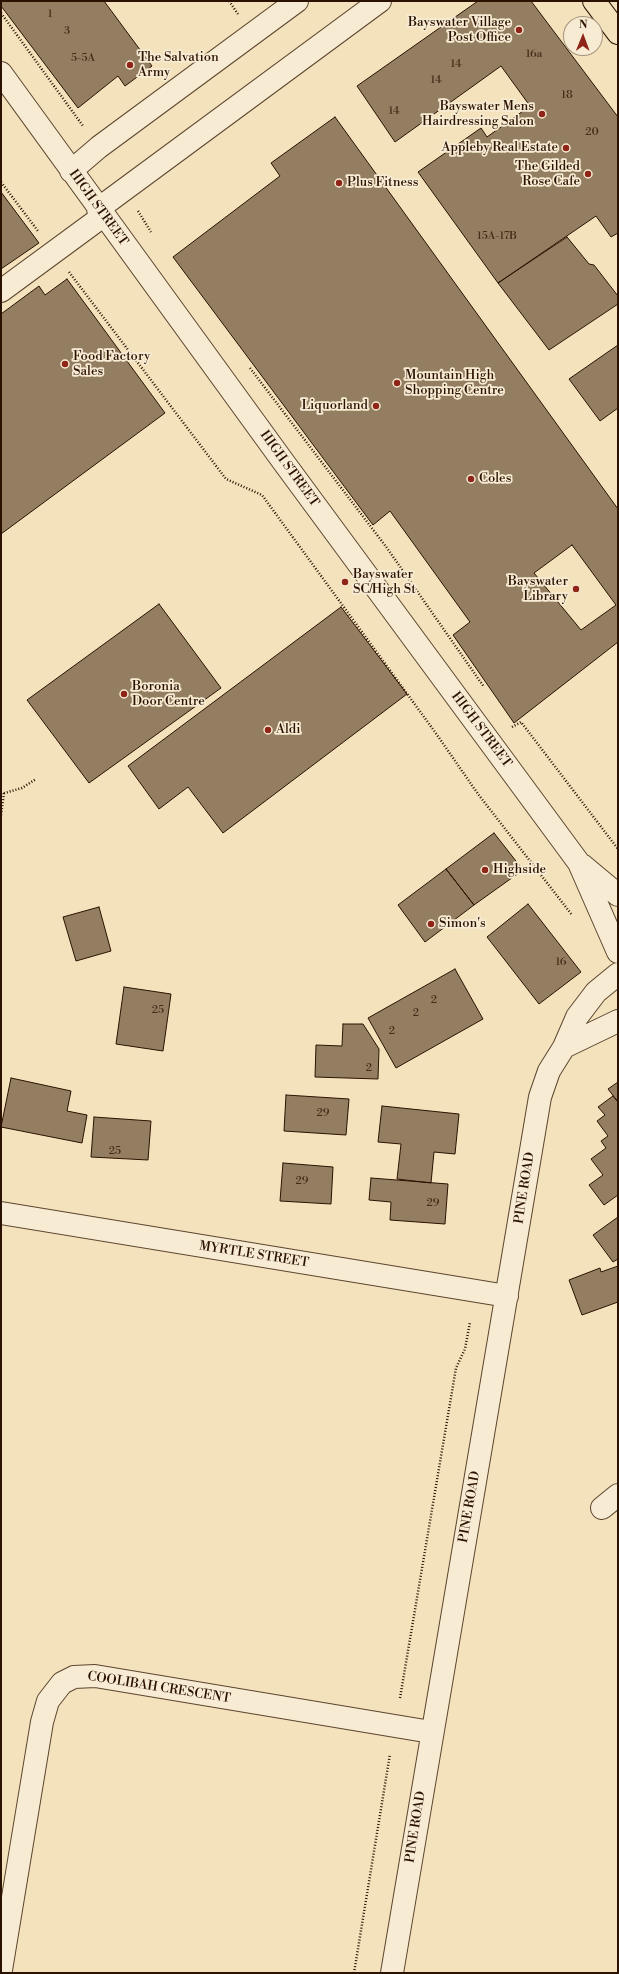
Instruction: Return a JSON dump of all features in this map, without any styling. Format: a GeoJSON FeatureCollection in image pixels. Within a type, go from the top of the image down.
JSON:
{"type":"FeatureCollection","features":[{"type":"Feature","properties":{"kind":"main road"},"geometry":{"type":"LineString","coordinates":[[594,1],[618,34]]}},
{"type":"Feature","properties":{"kind":"street"},"geometry":{"type":"LineString","coordinates":[[71,171],[99,146],[297,1]]}},
{"type":"Feature","properties":{"kind":"street"},"geometry":{"type":"LineString","coordinates":[[1,291],[54,252],[101,212],[125,189],[380,1]]}},
{"type":"Feature","properties":{"kind":"street","name":"HIGH STREET"},"geometry":{"type":"LineString","coordinates":[[1,73],[71,171],[579,863],[618,952]]}},
{"type":"Feature","properties":{"kind":"street","name":"HIGH STREET"},"geometry":{"type":"LineString","coordinates":[[579,863],[618,895]]}},
{"type":"Feature","properties":{"kind":"street","name":"PINE ROAD"},"geometry":{"type":"LineString","coordinates":[[392,1973],[540,1097],[549,1071],[564,1047],[577,1017],[596,992],[618,974]]}},
{"type":"Feature","properties":{"kind":"street"},"geometry":{"type":"LineString","coordinates":[[564,1047],[618,1020]]}},
{"type":"Feature","properties":{"kind":"street","name":"MYRTLE STREET"},"geometry":{"type":"LineString","coordinates":[[1,1213],[507,1296]]}},
{"type":"Feature","properties":{"kind":"street","name":"COOLIBAH CRESCENT"},"geometry":{"type":"LineString","coordinates":[[1,1970],[42,1722],[48,1701],[62,1683],[74,1677],[95,1676],[432,1732]]}},
{"type":"Feature","properties":{"kind":"path"},"geometry":{"type":"LineString","coordinates":[[1,13],[99,146]]}},
{"type":"Feature","properties":{"kind":"path"},"geometry":{"type":"LineString","coordinates":[[1,182],[226,479],[262,495],[435,732],[478,794],[574,917]]}},
{"type":"Feature","properties":{"kind":"path"},"geometry":{"type":"LineString","coordinates":[[125,189],[153,236]]}},
{"type":"Feature","properties":{"kind":"path"},"geometry":{"type":"LineString","coordinates":[[249,367],[386,548],[486,689]]}},
{"type":"Feature","properties":{"kind":"path"},"geometry":{"type":"LineString","coordinates":[[508,721],[513,728],[521,722],[618,849]]}},
{"type":"Feature","properties":{"kind":"path"},"geometry":{"type":"LineString","coordinates":[[1,816],[3,794],[22,788],[36,779]]}},
{"type":"Feature","properties":{"kind":"path"},"geometry":{"type":"LineString","coordinates":[[400,1698],[456,1368],[465,1349],[470,1322]]}},
{"type":"Feature","properties":{"kind":"path"},"geometry":{"type":"LineString","coordinates":[[354,1973],[390,1754]]}},
{"type":"Feature","properties":{"kind":"building"},"geometry":{"type":"Polygon","coordinates":[[[1,1],[104,1],[152,66],[125,86],[118,76],[78,108],[1,6],[1,1]]]}},
{"type":"Feature","properties":{"kind":"building"},"geometry":{"type":"Polygon","coordinates":[[[478,1],[531,1],[563,44],[563,56],[572,56],[618,117],[618,233],[611,237],[596,216],[498,283],[418,172],[481,128],[487,137],[530,106],[501,66],[395,142],[357,86],[478,1]]]}},
{"type":"Feature","properties":{"kind":"building","name":"Mountain High Shopping Centre"},"geometry":{"type":"Polygon","coordinates":[[[335,117],[618,509],[618,642],[514,723],[453,635],[470,622],[390,511],[373,525],[173,257],[280,176],[271,163],[335,117]]]}},
{"type":"Feature","properties":{"kind":"building"},"geometry":{"type":"Polygon","coordinates":[[[1,192],[39,243],[1,269],[1,192]]]}},
{"type":"Feature","properties":{"kind":"building"},"geometry":{"type":"Polygon","coordinates":[[[567,237],[589,264],[594,265],[618,296],[618,304],[549,350],[498,283],[567,237]]]}},
{"type":"Feature","properties":{"kind":"building","name":"Food Factory Sales"},"geometry":{"type":"Polygon","coordinates":[[[67,279],[165,413],[1,534],[1,314],[39,286],[45,295],[67,279]]]}},
{"type":"Feature","properties":{"kind":"building"},"geometry":{"type":"Polygon","coordinates":[[[618,345],[618,408],[600,421],[569,379],[618,345]]]}},
{"type":"Feature","properties":{"kind":"building","name":"Bayswater Library"},"geometry":{"type":"Polygon","coordinates":[[[572,545],[616,605],[581,630],[534,573],[572,545]]]}},
{"type":"Feature","properties":{"kind":"building","name":"Boronia Door Centre"},"geometry":{"type":"Polygon","coordinates":[[[159,604],[221,688],[89,783],[27,700],[159,604]]]}},
{"type":"Feature","properties":{"kind":"building","name":"Aldi"},"geometry":{"type":"Polygon","coordinates":[[[341,607],[407,694],[223,833],[188,787],[159,809],[128,766],[341,607]]]}},
{"type":"Feature","properties":{"kind":"building","name":"Highside"},"geometry":{"type":"Polygon","coordinates":[[[494,833],[523,870],[474,905],[446,869],[494,833]]]}},
{"type":"Feature","properties":{"kind":"building","name":"Simon's"},"geometry":{"type":"Polygon","coordinates":[[[446,869],[474,905],[425,942],[398,905],[446,869]]]}},
{"type":"Feature","properties":{"kind":"building"},"geometry":{"type":"Polygon","coordinates":[[[528,904],[581,972],[539,1004],[487,937],[528,904]]]}},
{"type":"Feature","properties":{"kind":"building"},"geometry":{"type":"Polygon","coordinates":[[[99,907],[111,951],[76,961],[63,917],[99,907]]]}},
{"type":"Feature","properties":{"kind":"building"},"geometry":{"type":"Polygon","coordinates":[[[455,969],[483,1019],[396,1068],[368,1018],[455,969]]]}},
{"type":"Feature","properties":{"kind":"building"},"geometry":{"type":"Polygon","coordinates":[[[124,987],[171,994],[163,1051],[116,1044],[124,987]]]}},
{"type":"Feature","properties":{"kind":"building"},"geometry":{"type":"Polygon","coordinates":[[[343,1024],[363,1024],[379,1049],[378,1079],[315,1077],[316,1045],[342,1046],[343,1024]]]}},
{"type":"Feature","properties":{"kind":"building"},"geometry":{"type":"Polygon","coordinates":[[[11,1078],[71,1091],[67,1111],[87,1115],[82,1143],[1,1127],[11,1078]]]}},
{"type":"Feature","properties":{"kind":"building"},"geometry":{"type":"Polygon","coordinates":[[[618,1082],[618,1102],[608,1089],[618,1082]]]}},
{"type":"Feature","properties":{"kind":"building"},"geometry":{"type":"Polygon","coordinates":[[[286,1095],[349,1099],[346,1135],[284,1131],[286,1095]]]}},
{"type":"Feature","properties":{"kind":"building"},"geometry":{"type":"Polygon","coordinates":[[[613,1096],[618,1102],[618,1195],[604,1205],[589,1185],[603,1175],[591,1159],[606,1148],[601,1141],[608,1136],[597,1121],[605,1115],[598,1107],[613,1096]]]}},
{"type":"Feature","properties":{"kind":"building"},"geometry":{"type":"Polygon","coordinates":[[[382,1106],[459,1114],[455,1154],[434,1152],[431,1183],[397,1179],[401,1144],[378,1142],[382,1106]]]}},
{"type":"Feature","properties":{"kind":"building"},"geometry":{"type":"Polygon","coordinates":[[[94,1117],[151,1121],[148,1160],[91,1157],[94,1117]]]}},
{"type":"Feature","properties":{"kind":"building"},"geometry":{"type":"Polygon","coordinates":[[[283,1163],[333,1167],[331,1204],[280,1201],[283,1163]]]}},
{"type":"Feature","properties":{"kind":"building"},"geometry":{"type":"Polygon","coordinates":[[[371,1178],[448,1184],[445,1224],[390,1220],[391,1202],[369,1200],[371,1178]]]}},
{"type":"Feature","properties":{"kind":"building"},"geometry":{"type":"Polygon","coordinates":[[[618,1217],[618,1259],[613,1262],[593,1235],[618,1217]]]}},
{"type":"Feature","properties":{"kind":"building"},"geometry":{"type":"Polygon","coordinates":[[[618,1266],[618,1302],[582,1315],[569,1280],[600,1268],[601,1272],[618,1266]]]}},
{"type":"Feature","properties":{"kind":"place","name":"Bayswater Village Post Office"},"geometry":{"type":"Point","coordinates":[519,30]}},
{"type":"Feature","properties":{"kind":"place","name":"The Salvation Army"},"geometry":{"type":"Point","coordinates":[130,65]}},
{"type":"Feature","properties":{"kind":"place","name":"Bayswater Mens Hairdressing Salon"},"geometry":{"type":"Point","coordinates":[542,114]}},
{"type":"Feature","properties":{"kind":"place","name":"Appleby Real Estate"},"geometry":{"type":"Point","coordinates":[566,148]}},
{"type":"Feature","properties":{"kind":"place","name":"The Gilded Rose Cafe"},"geometry":{"type":"Point","coordinates":[588,174]}},
{"type":"Feature","properties":{"kind":"place","name":"Plus Fitness"},"geometry":{"type":"Point","coordinates":[339,183]}},
{"type":"Feature","properties":{"kind":"place","name":"Food Factory Sales"},"geometry":{"type":"Point","coordinates":[65,364]}},
{"type":"Feature","properties":{"kind":"place","name":"Mountain High Shopping Centre"},"geometry":{"type":"Point","coordinates":[397,383]}},
{"type":"Feature","properties":{"kind":"place","name":"Liquorland"},"geometry":{"type":"Point","coordinates":[376,406]}},
{"type":"Feature","properties":{"kind":"place","name":"Coles"},"geometry":{"type":"Point","coordinates":[471,479]}},
{"type":"Feature","properties":{"kind":"place","name":"Bayswater SC/High St"},"geometry":{"type":"Point","coordinates":[345,582]}},
{"type":"Feature","properties":{"kind":"place","name":"Bayswater Library"},"geometry":{"type":"Point","coordinates":[576,589]}},
{"type":"Feature","properties":{"kind":"place","name":"Boronia Door Centre"},"geometry":{"type":"Point","coordinates":[124,694]}},
{"type":"Feature","properties":{"kind":"place","name":"Aldi"},"geometry":{"type":"Point","coordinates":[268,730]}},
{"type":"Feature","properties":{"kind":"place","name":"Highside"},"geometry":{"type":"Point","coordinates":[485,870]}},
{"type":"Feature","properties":{"kind":"place","name":"Simon's"},"geometry":{"type":"Point","coordinates":[431,924]}}]}
